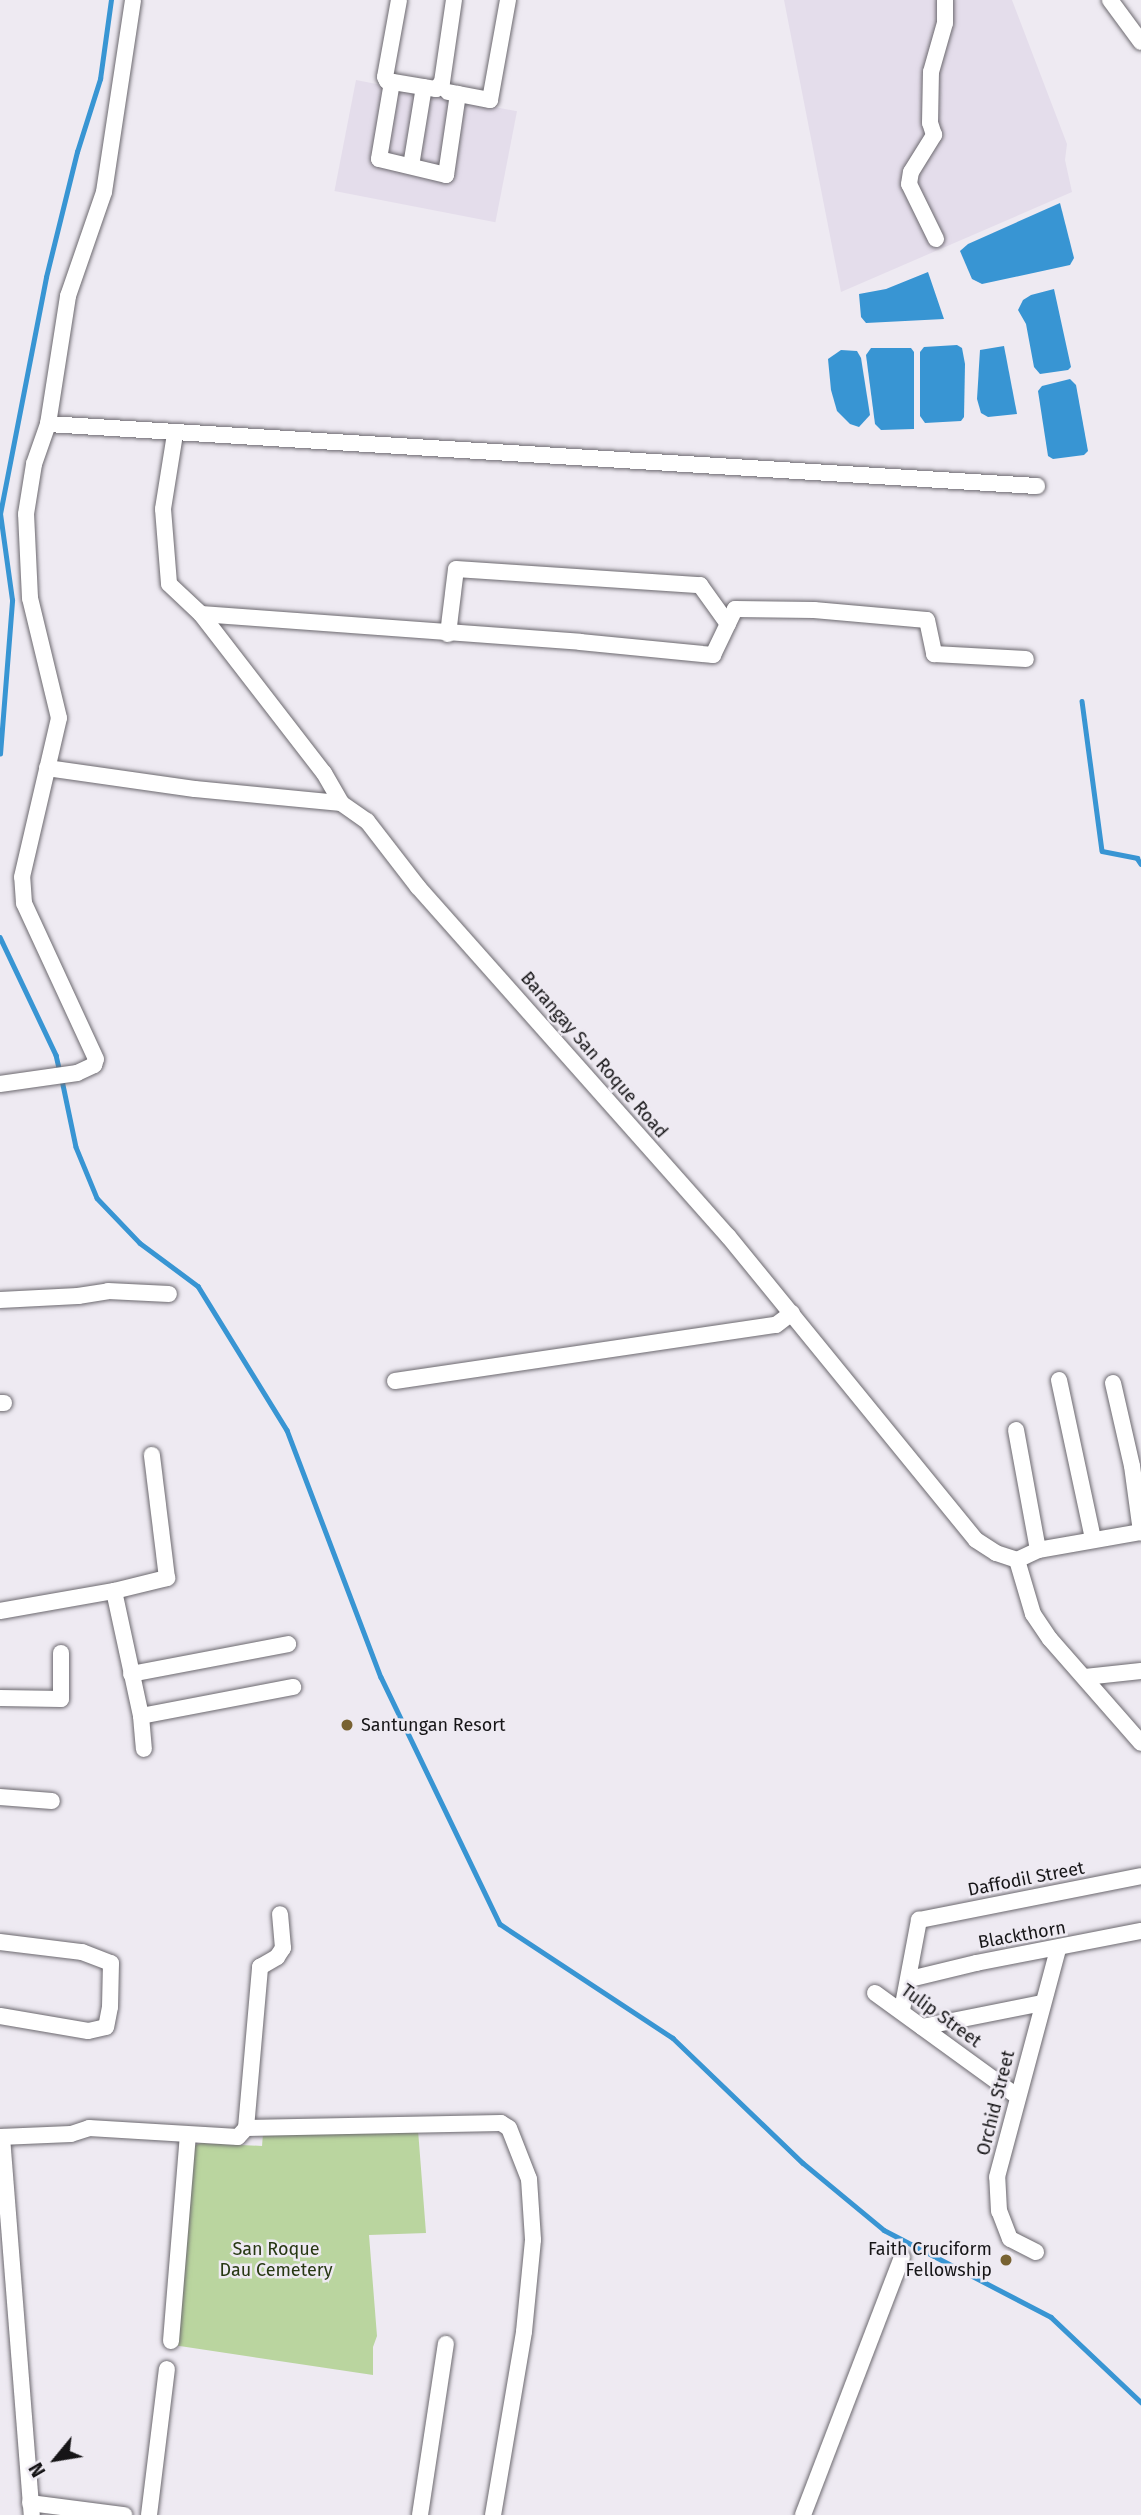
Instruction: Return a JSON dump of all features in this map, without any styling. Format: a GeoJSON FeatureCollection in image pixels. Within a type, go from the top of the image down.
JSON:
{"type":"FeatureCollection","features":[{"type":"Feature","properties":{"kind":"street"},"geometry":{"type":"LineString","coordinates":[[0,1084],[77,1072],[94,1065],[96,1059],[24,903],[22,877],[59,718],[30,598],[26,514],[34,464],[48,424],[68,296],[104,192],[133,0]]}},
{"type":"Feature","properties":{"kind":"street"},"geometry":{"type":"LineString","coordinates":[[399,0],[384,77],[392,82],[490,100],[508,0]]}},
{"type":"Feature","properties":{"kind":"street"},"geometry":{"type":"LineString","coordinates":[[411,166],[430,88],[442,82],[454,0]]}},
{"type":"Feature","properties":{"kind":"street"},"geometry":{"type":"LineString","coordinates":[[936,239],[909,184],[911,172],[934,135],[930,123],[931,72],[945,23],[945,0]]}},
{"type":"Feature","properties":{"kind":"street"},"geometry":{"type":"LineString","coordinates":[[1110,0],[1141,42]]}},
{"type":"Feature","properties":{"kind":"street"},"geometry":{"type":"LineString","coordinates":[[392,82],[379,159],[446,175],[458,94]]}},
{"type":"Feature","properties":{"kind":"street"},"geometry":{"type":"LineString","coordinates":[[48,424],[1037,486]]}},
{"type":"Feature","properties":{"kind":"street","name":"Barangay San Roque Road"},"geometry":{"type":"LineString","coordinates":[[174,433],[163,509],[169,584],[201,614],[324,772],[341,803],[367,821],[418,887],[558,1042],[792,1313],[976,1539],[996,1553],[1017,1560]]}},
{"type":"Feature","properties":{"kind":"street"},"geometry":{"type":"LineString","coordinates":[[448,634],[456,569],[700,586],[728,624]]}},
{"type":"Feature","properties":{"kind":"street"},"geometry":{"type":"LineString","coordinates":[[201,614],[580,642],[713,655],[735,609],[814,610],[927,620],[934,654],[1026,659]]}},
{"type":"Feature","properties":{"kind":"street"},"geometry":{"type":"LineString","coordinates":[[47,768],[195,789],[341,803]]}},
{"type":"Feature","properties":{"kind":"street"},"geometry":{"type":"LineString","coordinates":[[0,1300],[108,1291],[169,1294]]}},
{"type":"Feature","properties":{"kind":"street"},"geometry":{"type":"LineString","coordinates":[[395,1381],[776,1325],[792,1313]]}},
{"type":"Feature","properties":{"kind":"street"},"geometry":{"type":"LineString","coordinates":[[1059,1380],[1093,1539]]}},
{"type":"Feature","properties":{"kind":"street"},"geometry":{"type":"LineString","coordinates":[[1113,1383],[1132,1466],[1141,1532],[1038,1550],[1017,1560],[1033,1614],[1050,1639],[1141,1743]]}},
{"type":"Feature","properties":{"kind":"street"},"geometry":{"type":"LineString","coordinates":[[1016,1430],[1038,1550]]}},
{"type":"Feature","properties":{"kind":"street"},"geometry":{"type":"LineString","coordinates":[[0,1611],[114,1591],[167,1578],[152,1455]]}},
{"type":"Feature","properties":{"kind":"street"},"geometry":{"type":"LineString","coordinates":[[114,1591],[141,1716],[144,1749]]}},
{"type":"Feature","properties":{"kind":"street"},"geometry":{"type":"LineString","coordinates":[[131,1674],[288,1644]]}},
{"type":"Feature","properties":{"kind":"street"},"geometry":{"type":"LineString","coordinates":[[0,1698],[61,1699],[61,1653]]}},
{"type":"Feature","properties":{"kind":"street"},"geometry":{"type":"LineString","coordinates":[[1085,1676],[1141,1671]]}},
{"type":"Feature","properties":{"kind":"street"},"geometry":{"type":"LineString","coordinates":[[141,1716],[293,1688]]}},
{"type":"Feature","properties":{"kind":"street"},"geometry":{"type":"LineString","coordinates":[[0,1797],[52,1801]]}},
{"type":"Feature","properties":{"kind":"street","name":"Daffodil Street"},"geometry":{"type":"LineString","coordinates":[[910,1979],[919,1920],[1141,1876]]}},
{"type":"Feature","properties":{"kind":"street"},"geometry":{"type":"LineString","coordinates":[[242,2132],[260,1967],[277,1956],[283,1948],[280,1914]]}},
{"type":"Feature","properties":{"kind":"street","name":"Blackthorn"},"geometry":{"type":"LineString","coordinates":[[910,1979],[976,1963],[1141,1931]]}},
{"type":"Feature","properties":{"kind":"street"},"geometry":{"type":"LineString","coordinates":[[0,1942],[82,1952],[111,1963],[110,2007],[106,2027],[88,2031],[0,2016]]}},
{"type":"Feature","properties":{"kind":"street","name":"Orchid Street"},"geometry":{"type":"LineString","coordinates":[[1036,2252],[1010,2239],[999,2210],[997,2177],[1058,1949]]}},
{"type":"Feature","properties":{"kind":"street"},"geometry":{"type":"LineString","coordinates":[[902,2010],[910,1979]]}},
{"type":"Feature","properties":{"kind":"street","name":"Tulip Street"},"geometry":{"type":"LineString","coordinates":[[875,1993],[1017,2096]]}},
{"type":"Feature","properties":{"kind":"street"},"geometry":{"type":"LineString","coordinates":[[922,2026],[1042,2003]]}},
{"type":"Feature","properties":{"kind":"street"},"geometry":{"type":"LineString","coordinates":[[115,2515],[31,2509],[1,2137],[71,2134],[89,2128],[188,2135],[501,2123],[509,2128],[528,2179],[533,2240],[524,2332],[493,2515]]}},
{"type":"Feature","properties":{"kind":"street"},"geometry":{"type":"LineString","coordinates":[[170,2341],[188,2135]]}},
{"type":"Feature","properties":{"kind":"street"},"geometry":{"type":"LineString","coordinates":[[803,2515],[902,2257]]}},
{"type":"Feature","properties":{"kind":"street"},"geometry":{"type":"LineString","coordinates":[[420,2515],[446,2344]]}},
{"type":"Feature","properties":{"kind":"street"},"geometry":{"type":"LineString","coordinates":[[149,2515],[167,2369]]}},
{"type":"Feature","properties":{"kind":"shaded area"},"geometry":{"type":"Polygon","coordinates":[[[784,0],[1012,0],[1067,144],[1065,160],[1072,192],[841,292],[784,0]]]}},
{"type":"Feature","properties":{"kind":"shaded area"},"geometry":{"type":"Polygon","coordinates":[[[356,80],[517,111],[495,222],[334,191],[356,80]]]}},
{"type":"Feature","properties":{"kind":"green space","name":"San Roque Dau Cemetery"},"geometry":{"type":"Polygon","coordinates":[[[418,2130],[426,2233],[369,2235],[377,2336],[373,2347],[373,2375],[173,2345],[191,2147],[201,2143],[262,2146],[263,2134],[418,2130]]]}},
{"type":"Feature","properties":{"kind":"water"},"geometry":{"type":"Polygon","coordinates":[[[1060,203],[1074,258],[1070,265],[982,284],[972,279],[960,251],[968,244],[1060,203]]]}},
{"type":"Feature","properties":{"kind":"water"},"geometry":{"type":"Polygon","coordinates":[[[928,272],[944,319],[866,323],[861,317],[859,294],[886,289],[928,272]]]}},
{"type":"Feature","properties":{"kind":"water"},"geometry":{"type":"Polygon","coordinates":[[[1054,289],[1071,367],[1068,370],[1040,374],[1034,367],[1026,324],[1018,310],[1023,300],[1031,295],[1054,289]]]}},
{"type":"Feature","properties":{"kind":"water"},"geometry":{"type":"Polygon","coordinates":[[[957,345],[962,348],[965,364],[964,417],[961,421],[925,423],[920,416],[920,352],[924,347],[957,345]]]}},
{"type":"Feature","properties":{"kind":"water"},"geometry":{"type":"Polygon","coordinates":[[[1004,346],[1017,414],[988,417],[981,413],[977,399],[980,350],[1004,346]]]}},
{"type":"Feature","properties":{"kind":"water"},"geometry":{"type":"Polygon","coordinates":[[[871,348],[911,348],[914,352],[914,429],[881,430],[875,424],[866,355],[871,348]]]}},
{"type":"Feature","properties":{"kind":"water"},"geometry":{"type":"Polygon","coordinates":[[[841,350],[857,351],[861,358],[870,415],[859,427],[850,424],[837,411],[831,390],[828,359],[841,350]]]}},
{"type":"Feature","properties":{"kind":"water"},"geometry":{"type":"Polygon","coordinates":[[[1070,379],[1076,385],[1088,451],[1084,455],[1053,459],[1048,456],[1038,391],[1042,386],[1070,379]]]}},
{"type":"Feature","properties":{"kind":"waterway"},"geometry":{"type":"LineString","coordinates":[[0,754],[12,600],[0,514],[46,277],[77,152],[100,79],[111,0]]}},
{"type":"Feature","properties":{"kind":"waterway"},"geometry":{"type":"LineString","coordinates":[[1082,701],[1102,851],[1137,858],[1141,864]]}},
{"type":"Feature","properties":{"kind":"waterway"},"geometry":{"type":"LineString","coordinates":[[0,937],[56,1055],[60,1072]]}},
{"type":"Feature","properties":{"kind":"waterway"},"geometry":{"type":"LineString","coordinates":[[62,1080],[76,1147],[97,1198],[140,1243],[198,1286],[287,1430],[381,1677],[500,1924],[673,2038],[803,2163],[884,2230],[1051,2317],[1141,2402]]}},
{"type":"Feature","properties":{"kind":"place","name":"Santungan Resort"},"geometry":{"type":"Point","coordinates":[347,1725]}},
{"type":"Feature","properties":{"kind":"place","name":"Faith Cruciform Fellowship"},"geometry":{"type":"Point","coordinates":[1006,2260]}}]}
